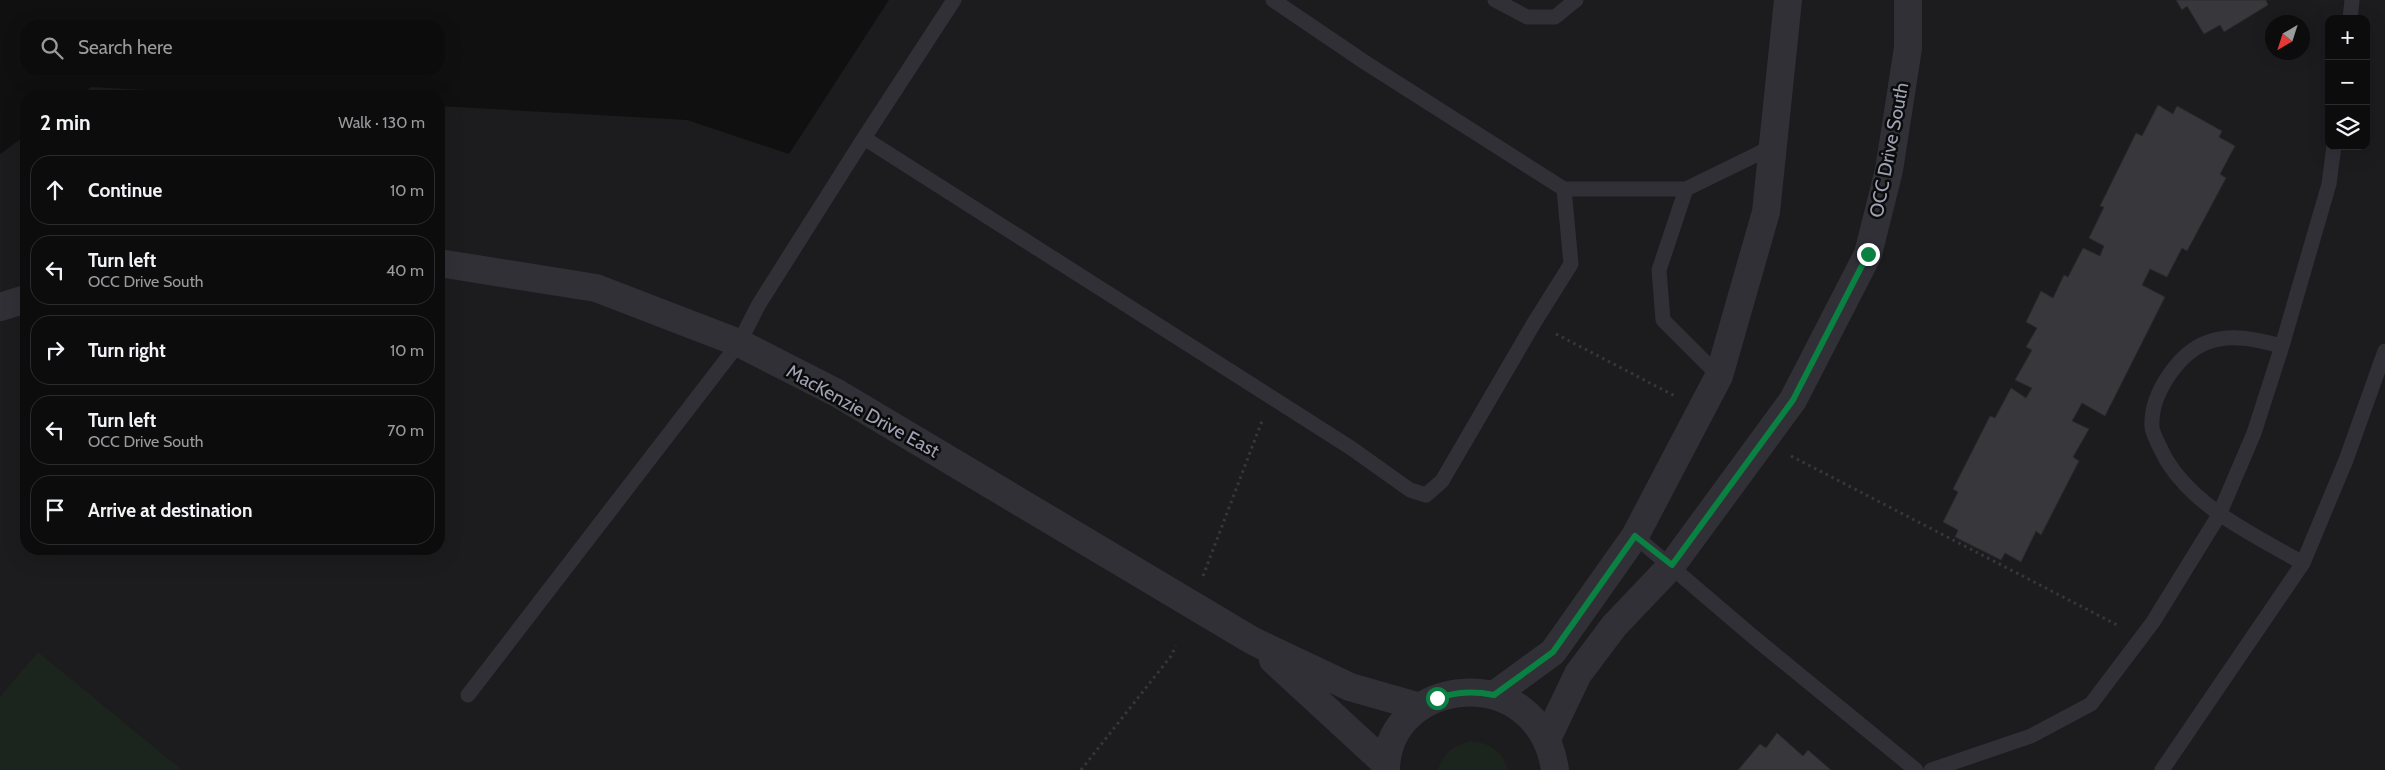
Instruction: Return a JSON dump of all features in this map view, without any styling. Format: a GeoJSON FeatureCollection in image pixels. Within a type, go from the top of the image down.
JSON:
{"type":"FeatureCollection","features":[{"type":"Feature","properties":{"kind":"street"},"geometry":{"type":"LineString","coordinates":[[1494,695],[1553,652],[1635,536],[1719,376],[1766,212],[1788,0]]}},
{"type":"Feature","properties":{"kind":"street","name":"OCC Drive South"},"geometry":{"type":"LineString","coordinates":[[1546,739],[1578,674],[1614,626],[1672,565],[1793,400],[1868,254],[1889,170],[1901,95],[1908,48],[1908,0]]}},
{"type":"Feature","properties":{"kind":"street","name":"MacKenzie Drive East"},"geometry":{"type":"LineString","coordinates":[[445,264],[596,288],[739,343],[837,393],[1253,641],[1350,686],[1420,707]]}},
{"type":"Feature","properties":{"kind":"street"},"geometry":{"type":"LineString","coordinates":[[0,307],[20,301]]}},
{"type":"Feature","properties":{"kind":"street","name":"MacKenzie Drive East"},"geometry":{"type":"LineString","coordinates":[[1253,641],[1386,767]]}},
{"type":"Feature","properties":{"kind":"street"},"geometry":{"type":"LineString","coordinates":[[1386,767],[1397,732],[1420,707],[1437,698],[1456,693],[1475,692],[1494,695],[1507,700],[1530,716],[1546,739],[1555,770]]}},
{"type":"Feature","properties":{"kind":"lane"},"geometry":{"type":"LineString","coordinates":[[468,695],[739,343],[759,304],[954,0]]}},
{"type":"Feature","properties":{"kind":"lane"},"geometry":{"type":"LineString","coordinates":[[1273,0],[1366,63],[1564,189],[1686,189],[1774,146]]}},
{"type":"Feature","properties":{"kind":"lane"},"geometry":{"type":"LineString","coordinates":[[1495,0],[1527,17],[1555,17],[1576,0]]}},
{"type":"Feature","properties":{"kind":"lane"},"geometry":{"type":"LineString","coordinates":[[2350,15],[2352,0]]}},
{"type":"Feature","properties":{"kind":"lane"},"geometry":{"type":"LineString","coordinates":[[864,138],[1351,448],[1410,490],[1426,495],[1442,481],[1534,323],[1572,264],[1564,189]]}},
{"type":"Feature","properties":{"kind":"lane"},"geometry":{"type":"LineString","coordinates":[[1931,770],[2031,736],[2091,704],[2141,637],[2219,515],[2254,433],[2282,346],[2329,184],[2333,150]]}},
{"type":"Feature","properties":{"kind":"lane"},"geometry":{"type":"LineString","coordinates":[[1686,189],[1659,270],[1663,320],[1719,376]]}},
{"type":"Feature","properties":{"kind":"lane"},"geometry":{"type":"LineString","coordinates":[[2282,346],[2244,337],[2208,342],[2179,361],[2158,393],[2151,428],[2169,465],[2219,515],[2303,563]]}},
{"type":"Feature","properties":{"kind":"lane"},"geometry":{"type":"LineString","coordinates":[[2162,770],[2303,563],[2346,460],[2385,351]]}},
{"type":"Feature","properties":{"kind":"lane"},"geometry":{"type":"LineString","coordinates":[[1635,536],[1672,565],[1757,640],[1916,770]]}},
{"type":"Feature","properties":{"kind":"path"},"geometry":{"type":"LineString","coordinates":[[1534,323],[1701,410]]}},
{"type":"Feature","properties":{"kind":"path"},"geometry":{"type":"LineString","coordinates":[[1200,585],[1271,397]]}},
{"type":"Feature","properties":{"kind":"path"},"geometry":{"type":"LineString","coordinates":[[1762,442],[2141,637]]}},
{"type":"Feature","properties":{"kind":"path"},"geometry":{"type":"LineString","coordinates":[[1081,770],[1159,672],[1176,646]]}},
{"type":"Feature","properties":{"kind":"shaded area"},"geometry":{"type":"Polygon","coordinates":[[[889,0],[2385,0],[2385,770],[0,770],[0,154],[20,139],[20,555],[445,555],[445,106],[687,120],[789,154],[889,0]]]}},
{"type":"Feature","properties":{"kind":"shaded area"},"geometry":{"type":"Polygon","coordinates":[[[91,87],[147,90],[87,90],[91,87]]]}},
{"type":"Feature","properties":{"kind":"shaded area"},"geometry":{"type":"Polygon","coordinates":[[[38,652],[182,770],[0,770],[0,697],[38,652]]]}},
{"type":"Feature","properties":{"kind":"shaded area"},"geometry":{"type":"Polygon","coordinates":[[[1470,741],[1484,744],[1494,749],[1502,757],[1508,770],[1438,770],[1443,759],[1450,751],[1470,741]]]}},
{"type":"Feature","properties":{"kind":"building"},"geometry":{"type":"Polygon","coordinates":[[[2176,0],[2266,0],[2268,5],[2224,32],[2220,25],[2204,34],[2187,6],[2182,10],[2176,0]]]}},
{"type":"Feature","properties":{"kind":"building"},"geometry":{"type":"Polygon","coordinates":[[[2158,105],[2173,114],[2177,106],[2222,131],[2219,137],[2235,146],[2220,174],[2226,178],[2187,251],[2182,248],[2167,277],[2150,269],[2142,285],[2165,297],[2105,416],[2082,403],[2072,421],[2089,429],[2073,457],[2079,461],[2041,535],[2036,531],[2021,562],[2005,553],[2001,560],[1955,537],[1958,530],[1943,522],[1958,492],[1953,489],[1990,416],[1995,418],[2011,388],[2026,398],[2032,388],[2015,380],[2032,350],[2026,347],[2037,328],[2026,322],[2041,291],[2053,298],[2064,275],[2068,277],[2083,248],[2100,256],[2104,246],[2089,238],[2104,207],[2100,206],[2136,133],[2142,136],[2158,105]]]}},
{"type":"Feature","properties":{"kind":"building"},"geometry":{"type":"Polygon","coordinates":[[[1777,733],[1803,756],[1808,750],[1831,770],[1738,770],[1760,744],[1766,748],[1777,733]]]}},
{"type":"Feature","properties":{"kind":"route"},"geometry":{"type":"LineString","coordinates":[[1437,698],[1456,693],[1475,692],[1494,695],[1553,652],[1635,536],[1672,565],[1793,400],[1868,254]]}}]}
